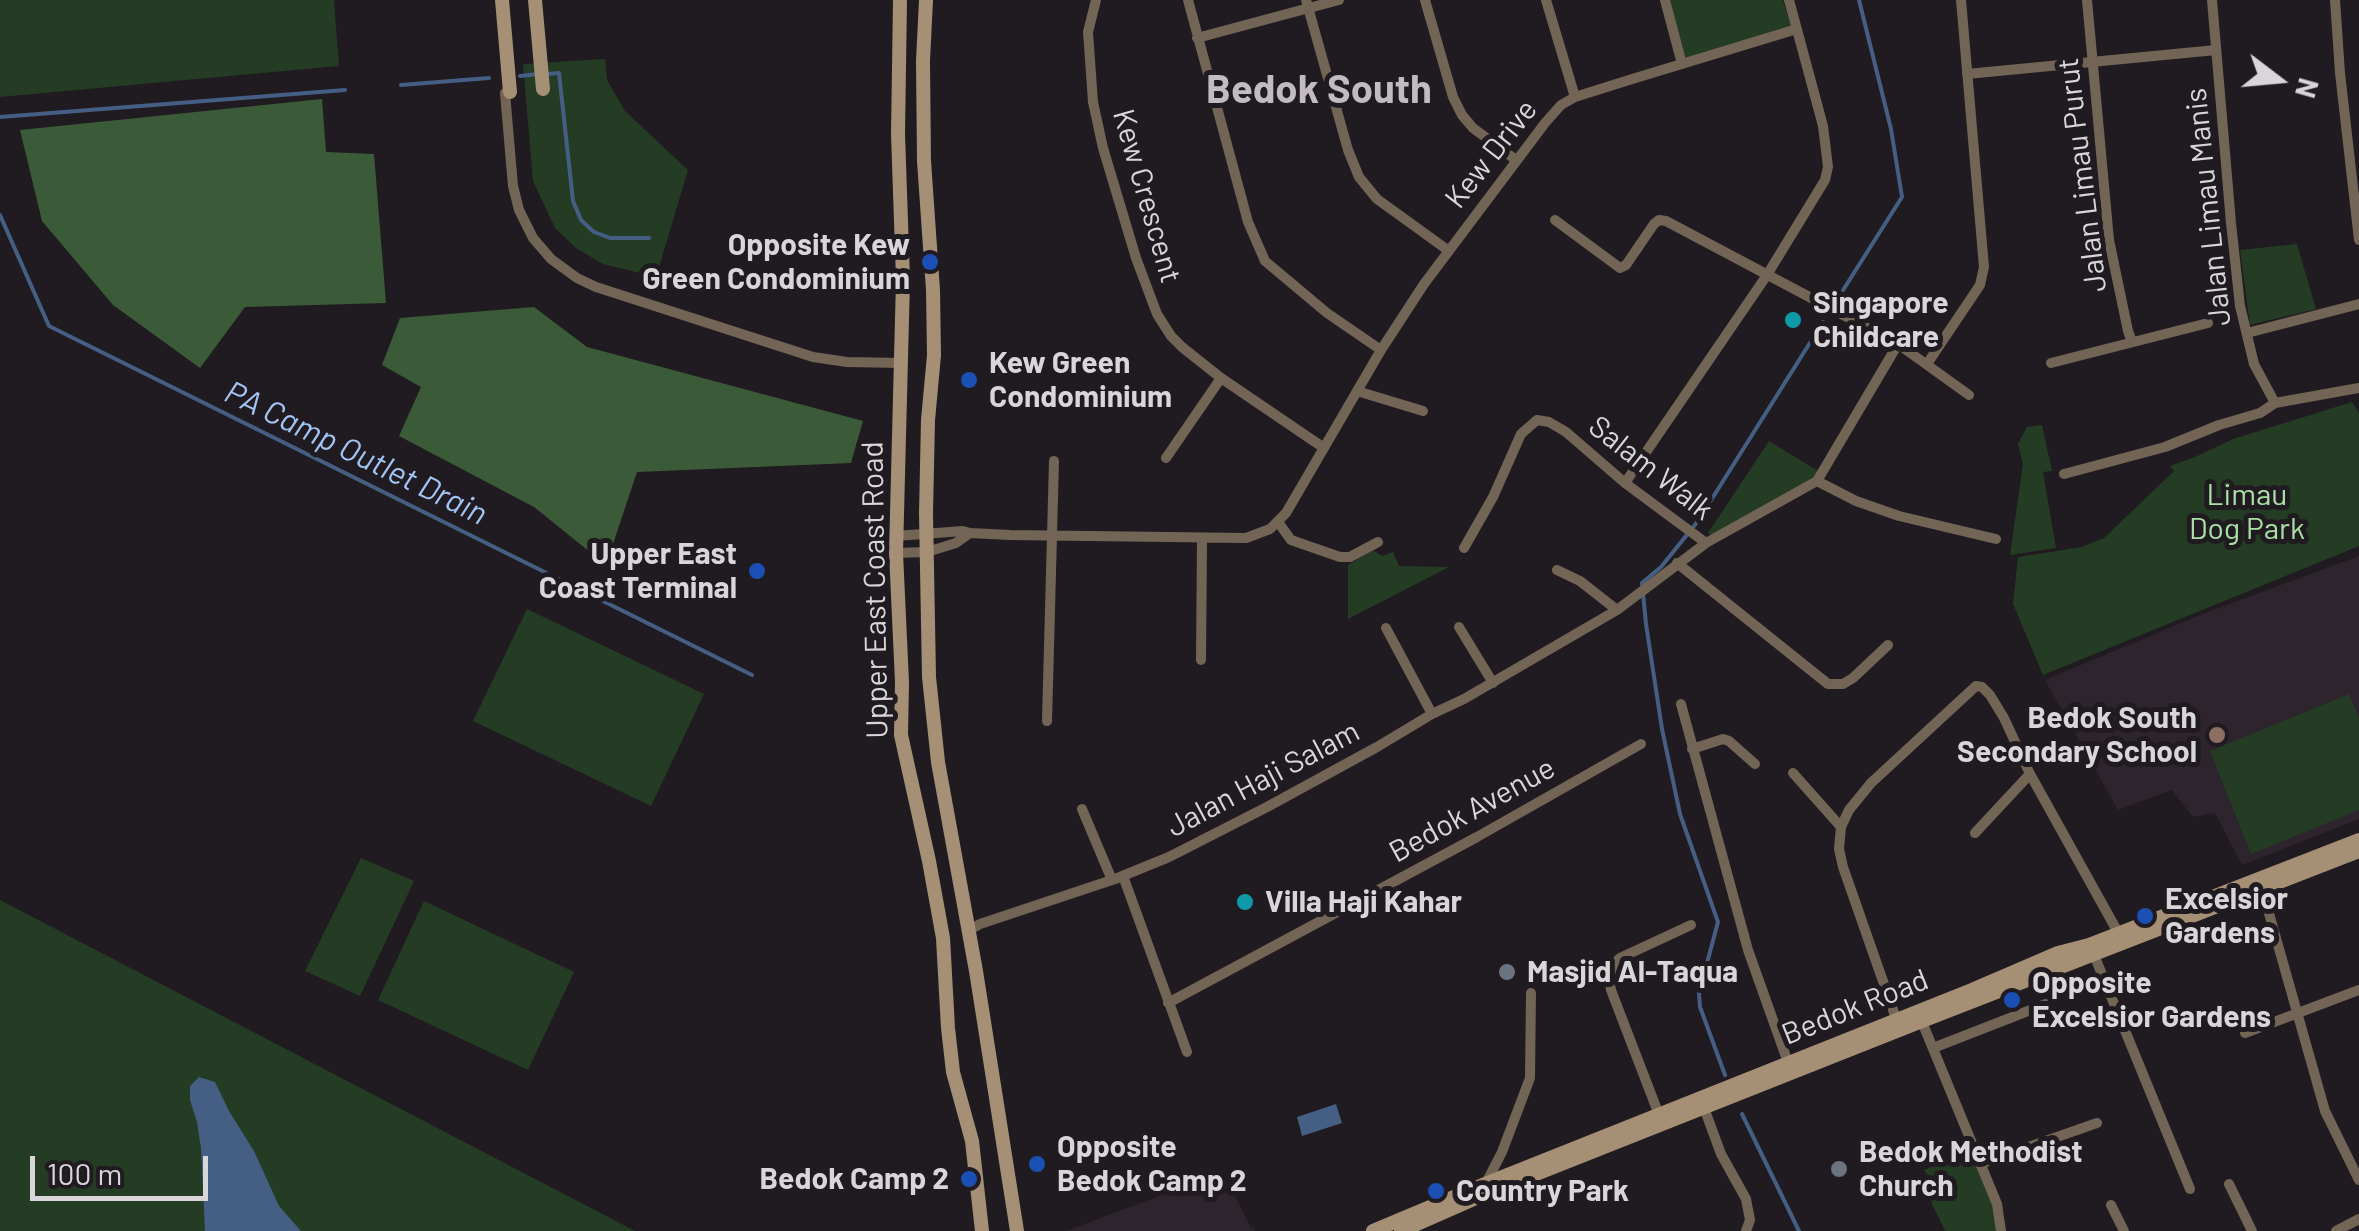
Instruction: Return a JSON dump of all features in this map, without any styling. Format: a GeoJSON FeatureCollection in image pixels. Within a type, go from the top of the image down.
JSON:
{"type":"FeatureCollection","features":[{"type":"Feature","properties":{"kind":"main road"},"geometry":{"type":"LineString","coordinates":[[502,0],[508,92]]}},
{"type":"Feature","properties":{"kind":"main road"},"geometry":{"type":"LineString","coordinates":[[536,0],[543,89]]}},
{"type":"Feature","properties":{"kind":"main road","name":"Upper East Coast Road"},"geometry":{"type":"LineString","coordinates":[[900,0],[898,134],[904,280],[896,552],[901,735],[943,938],[953,1072],[972,1140],[982,1231]]}},
{"type":"Feature","properties":{"kind":"main road","name":"Upper East Coast Road"},"geometry":{"type":"LineString","coordinates":[[926,0],[924,161],[934,341],[926,513],[930,677],[938,762],[1017,1231]]}},
{"type":"Feature","properties":{"kind":"main road","name":"Bedok Road"},"geometry":{"type":"LineString","coordinates":[[2261,885],[2359,840]]}},
{"type":"Feature","properties":{"kind":"main road","name":"Bedok Road"},"geometry":{"type":"LineString","coordinates":[[1375,1231],[1791,1069],[2058,953],[2092,949],[2359,851]]}},
{"type":"Feature","properties":{"kind":"main road","name":"Bedok Road"},"geometry":{"type":"LineString","coordinates":[[1401,1231],[1481,1191]]}},
{"type":"Feature","properties":{"kind":"street","name":"Kew Crescent"},"geometry":{"type":"LineString","coordinates":[[1096,0],[1088,32],[1093,102],[1136,258],[1163,325],[1182,347],[1221,378],[1324,448]]}},
{"type":"Feature","properties":{"kind":"street"},"geometry":{"type":"LineString","coordinates":[[1188,0],[1248,222],[1266,260],[1327,313],[1381,350]]}},
{"type":"Feature","properties":{"kind":"street"},"geometry":{"type":"LineString","coordinates":[[1197,38],[1308,4],[1338,0]]}},
{"type":"Feature","properties":{"kind":"street"},"geometry":{"type":"LineString","coordinates":[[1425,0],[1462,115],[1516,160]]}},
{"type":"Feature","properties":{"kind":"street"},"geometry":{"type":"LineString","coordinates":[[1546,0],[1576,97]]}},
{"type":"Feature","properties":{"kind":"street"},"geometry":{"type":"LineString","coordinates":[[1665,0],[1682,64]]}},
{"type":"Feature","properties":{"kind":"street"},"geometry":{"type":"LineString","coordinates":[[1625,482],[1826,180],[1823,126],[1789,0]]}},
{"type":"Feature","properties":{"kind":"street"},"geometry":{"type":"LineString","coordinates":[[1927,364],[1980,285],[1984,267],[1961,0]]}},
{"type":"Feature","properties":{"kind":"street","name":"Jalan Limau Purut"},"geometry":{"type":"LineString","coordinates":[[2087,0],[2110,240],[2132,342]]}},
{"type":"Feature","properties":{"kind":"street","name":"Jalan Limau Manis"},"geometry":{"type":"LineString","coordinates":[[2212,0],[2240,306],[2254,364],[2275,403]]}},
{"type":"Feature","properties":{"kind":"street"},"geometry":{"type":"LineString","coordinates":[[2335,0],[2359,240]]}},
{"type":"Feature","properties":{"kind":"street"},"geometry":{"type":"LineString","coordinates":[[1308,4],[1359,177],[1376,199],[1449,251]]}},
{"type":"Feature","properties":{"kind":"street","name":"Kew Drive"},"geometry":{"type":"LineString","coordinates":[[1278,522],[1381,350],[1516,160],[1562,105],[1576,97],[1797,29]]}},
{"type":"Feature","properties":{"kind":"street"},"geometry":{"type":"LineString","coordinates":[[1967,74],[2216,50]]}},
{"type":"Feature","properties":{"kind":"street"},"geometry":{"type":"LineString","coordinates":[[508,92],[513,186],[519,210],[533,238],[577,278],[814,357],[901,363]]}},
{"type":"Feature","properties":{"kind":"street"},"geometry":{"type":"LineString","coordinates":[[1554,220],[1620,268],[1658,220],[1666,221],[1898,344],[1969,395]]}},
{"type":"Feature","properties":{"kind":"street"},"geometry":{"type":"LineString","coordinates":[[2247,333],[2359,304]]}},
{"type":"Feature","properties":{"kind":"street"},"geometry":{"type":"LineString","coordinates":[[2051,363],[2208,323]]}},
{"type":"Feature","properties":{"kind":"street"},"geometry":{"type":"LineString","coordinates":[[1898,344],[1816,481],[1899,516],[1996,540]]}},
{"type":"Feature","properties":{"kind":"street"},"geometry":{"type":"LineString","coordinates":[[1166,458],[1221,378]]}},
{"type":"Feature","properties":{"kind":"street"},"geometry":{"type":"LineString","coordinates":[[2064,474],[2166,447],[2275,403],[2359,388]]}},
{"type":"Feature","properties":{"kind":"street"},"geometry":{"type":"LineString","coordinates":[[1357,391],[1423,412]]}},
{"type":"Feature","properties":{"kind":"street","name":"Salam Walk"},"geometry":{"type":"LineString","coordinates":[[1464,548],[1522,434],[1536,420],[1566,432],[1706,543]]}},
{"type":"Feature","properties":{"kind":"street"},"geometry":{"type":"LineString","coordinates":[[1047,722],[1054,461]]}},
{"type":"Feature","properties":{"kind":"street","name":"Jalan Haji Salam"},"geometry":{"type":"LineString","coordinates":[[968,931],[1024,908],[1118,878],[1266,807],[1493,684],[1617,610],[1706,543],[1816,481]]}},
{"type":"Feature","properties":{"kind":"street"},"geometry":{"type":"LineString","coordinates":[[896,536],[963,530],[1202,539],[1255,536],[1278,522],[1291,540],[1340,557],[1378,542]]}},
{"type":"Feature","properties":{"kind":"street"},"geometry":{"type":"LineString","coordinates":[[896,552],[928,552],[970,533]]}},
{"type":"Feature","properties":{"kind":"street"},"geometry":{"type":"LineString","coordinates":[[1201,660],[1202,539]]}},
{"type":"Feature","properties":{"kind":"street"},"geometry":{"type":"LineString","coordinates":[[1676,563],[1828,684],[1842,684],[1854,678],[1888,645]]}},
{"type":"Feature","properties":{"kind":"street"},"geometry":{"type":"LineString","coordinates":[[1557,570],[1617,610]]}},
{"type":"Feature","properties":{"kind":"street"},"geometry":{"type":"LineString","coordinates":[[1459,627],[1493,684]]}},
{"type":"Feature","properties":{"kind":"street"},"geometry":{"type":"LineString","coordinates":[[1386,628],[1432,714]]}},
{"type":"Feature","properties":{"kind":"street"},"geometry":{"type":"LineString","coordinates":[[1898,1025],[1843,868],[1842,827],[1849,810],[1871,784],[1976,686],[1994,702],[2121,937]]}},
{"type":"Feature","properties":{"kind":"street"},"geometry":{"type":"LineString","coordinates":[[1681,704],[1748,950],[1791,1069]]}},
{"type":"Feature","properties":{"kind":"street"},"geometry":{"type":"LineString","coordinates":[[1692,749],[1729,741],[1755,764]]}},
{"type":"Feature","properties":{"kind":"street","name":"Bedok Avenue"},"geometry":{"type":"LineString","coordinates":[[1168,1003],[1641,744]]}},
{"type":"Feature","properties":{"kind":"street"},"geometry":{"type":"LineString","coordinates":[[1794,773],[1842,827]]}},
{"type":"Feature","properties":{"kind":"street"},"geometry":{"type":"LineString","coordinates":[[1975,833],[2030,774]]}},
{"type":"Feature","properties":{"kind":"street"},"geometry":{"type":"LineString","coordinates":[[1082,809],[1118,878],[1186,1052]]}},
{"type":"Feature","properties":{"kind":"street"},"geometry":{"type":"LineString","coordinates":[[2261,885],[2325,1111],[2359,1180]]}},
{"type":"Feature","properties":{"kind":"street"},"geometry":{"type":"LineString","coordinates":[[1660,1120],[1609,977],[1613,965],[1625,954],[1691,925]]}},
{"type":"Feature","properties":{"kind":"street"},"geometry":{"type":"LineString","coordinates":[[2092,949],[2190,1188]]}},
{"type":"Feature","properties":{"kind":"street"},"geometry":{"type":"LineString","coordinates":[[2245,1033],[2359,990]]}},
{"type":"Feature","properties":{"kind":"street"},"geometry":{"type":"LineString","coordinates":[[1481,1191],[1502,1152],[1530,1078],[1531,992]]}},
{"type":"Feature","properties":{"kind":"street"},"geometry":{"type":"LineString","coordinates":[[1934,1048],[2046,1004]]}},
{"type":"Feature","properties":{"kind":"street"},"geometry":{"type":"LineString","coordinates":[[1920,1016],[1997,1205],[2001,1231]]}},
{"type":"Feature","properties":{"kind":"street"},"geometry":{"type":"LineString","coordinates":[[1702,1104],[1721,1154],[1746,1199],[1750,1220],[1746,1231]]}},
{"type":"Feature","properties":{"kind":"street"},"geometry":{"type":"LineString","coordinates":[[1980,1164],[2097,1122]]}},
{"type":"Feature","properties":{"kind":"street"},"geometry":{"type":"LineString","coordinates":[[2229,1184],[2252,1231]]}},
{"type":"Feature","properties":{"kind":"street"},"geometry":{"type":"LineString","coordinates":[[2110,1204],[2124,1231]]}},
{"type":"Feature","properties":{"kind":"street"},"geometry":{"type":"LineString","coordinates":[[2336,1231],[2359,1219]]}},
{"type":"Feature","properties":{"kind":"shaded area","name":"Bedok South Secondary School"},"geometry":{"type":"Polygon","coordinates":[[[2359,556],[2359,819],[2242,865],[2215,813],[2193,817],[2172,790],[2118,810],[2045,680],[2200,615],[2359,556]]]}},
{"type":"Feature","properties":{"kind":"shaded area"},"geometry":{"type":"Polygon","coordinates":[[[1223,1172],[1255,1231],[1066,1231],[1223,1172]]]}},
{"type":"Feature","properties":{"kind":"green space"},"geometry":{"type":"Polygon","coordinates":[[[0,0],[334,0],[339,66],[0,97],[0,0]]]}},
{"type":"Feature","properties":{"kind":"green space"},"geometry":{"type":"Polygon","coordinates":[[[1670,0],[1783,0],[1793,34],[1686,59],[1670,0]]]}},
{"type":"Feature","properties":{"kind":"green space"},"geometry":{"type":"Polygon","coordinates":[[[605,59],[607,80],[625,111],[688,170],[656,277],[603,264],[576,248],[555,228],[533,181],[523,64],[605,59]]]}},
{"type":"Feature","properties":{"kind":"green space"},"geometry":{"type":"Polygon","coordinates":[[[322,99],[326,152],[374,154],[386,303],[245,307],[200,368],[113,305],[42,221],[20,130],[322,99]]]}},
{"type":"Feature","properties":{"kind":"green space"},"geometry":{"type":"Polygon","coordinates":[[[2297,244],[2316,309],[2250,325],[2240,250],[2297,244]]]}},
{"type":"Feature","properties":{"kind":"green space"},"geometry":{"type":"Polygon","coordinates":[[[534,307],[587,347],[863,421],[851,463],[637,472],[606,565],[534,507],[399,436],[421,387],[382,365],[400,318],[534,307]]]}},
{"type":"Feature","properties":{"kind":"green space","name":"Limau Dog Park"},"geometry":{"type":"Polygon","coordinates":[[[2352,402],[2359,413],[2359,546],[2043,675],[2013,604],[2018,557],[2082,547],[2104,538],[2174,471],[2170,466],[2233,439],[2352,402]]]}},
{"type":"Feature","properties":{"kind":"green space"},"geometry":{"type":"Polygon","coordinates":[[[2042,425],[2052,471],[2043,472],[2056,548],[2010,555],[2023,464],[2018,444],[2027,427],[2042,425]]]}},
{"type":"Feature","properties":{"kind":"green space"},"geometry":{"type":"Polygon","coordinates":[[[1769,441],[1818,471],[1813,480],[1714,537],[1708,533],[1769,441]]]}},
{"type":"Feature","properties":{"kind":"green space"},"geometry":{"type":"Polygon","coordinates":[[[1373,550],[1382,556],[1393,552],[1399,566],[1449,567],[1348,619],[1348,565],[1373,550]]]}},
{"type":"Feature","properties":{"kind":"green space"},"geometry":{"type":"Polygon","coordinates":[[[527,609],[704,694],[651,806],[473,721],[527,609]]]}},
{"type":"Feature","properties":{"kind":"green space"},"geometry":{"type":"Polygon","coordinates":[[[2349,694],[2359,718],[2359,810],[2251,854],[2210,751],[2349,694]]]}},
{"type":"Feature","properties":{"kind":"green space"},"geometry":{"type":"Polygon","coordinates":[[[361,858],[414,881],[360,996],[305,971],[361,858]]]}},
{"type":"Feature","properties":{"kind":"green space"},"geometry":{"type":"Polygon","coordinates":[[[0,900],[635,1231],[0,1231],[0,900]]]}},
{"type":"Feature","properties":{"kind":"green space"},"geometry":{"type":"Polygon","coordinates":[[[424,901],[574,972],[528,1070],[378,1000],[424,901]]]}},
{"type":"Feature","properties":{"kind":"green space"},"geometry":{"type":"Polygon","coordinates":[[[1971,1150],[1994,1205],[1998,1231],[1945,1231],[1925,1189],[1933,1182],[1924,1170],[1971,1150]]]}},
{"type":"Feature","properties":{"kind":"water"},"geometry":{"type":"Polygon","coordinates":[[[199,1077],[215,1082],[254,1151],[279,1206],[301,1231],[205,1231],[201,1148],[190,1100],[190,1086],[199,1077]]]}},
{"type":"Feature","properties":{"kind":"water"},"geometry":{"type":"Polygon","coordinates":[[[1336,1104],[1342,1123],[1302,1136],[1297,1117],[1336,1104]]]}},
{"type":"Feature","properties":{"kind":"waterway"},"geometry":{"type":"LineString","coordinates":[[1833,306],[1902,197],[1891,129],[1859,0]]}},
{"type":"Feature","properties":{"kind":"waterway"},"geometry":{"type":"LineString","coordinates":[[547,74],[559,73],[573,201],[581,220],[594,232],[610,238],[649,238]]}},
{"type":"Feature","properties":{"kind":"waterway"},"geometry":{"type":"LineString","coordinates":[[520,76],[538,74]]}},
{"type":"Feature","properties":{"kind":"waterway"},"geometry":{"type":"LineString","coordinates":[[401,85],[489,78]]}},
{"type":"Feature","properties":{"kind":"waterway","name":"PA Camp Outlet Drain"},"geometry":{"type":"LineString","coordinates":[[0,117],[345,90]]}},
{"type":"Feature","properties":{"kind":"waterway","name":"PA Camp Outlet Drain"},"geometry":{"type":"LineString","coordinates":[[0,215],[49,326],[752,675]]}},
{"type":"Feature","properties":{"kind":"waterway"},"geometry":{"type":"LineString","coordinates":[[1725,1075],[1700,1007],[1699,993],[1718,922],[1680,814],[1662,729],[1642,583],[1661,567],[1698,521],[1823,322]]}},
{"type":"Feature","properties":{"kind":"waterway"},"geometry":{"type":"LineString","coordinates":[[1742,1114],[1799,1231]]}},
{"type":"Feature","properties":{"kind":"place","name":"Opposite Kew Green Condominium"},"geometry":{"type":"Point","coordinates":[930,262]}},
{"type":"Feature","properties":{"kind":"place","name":"Singapore Childcare"},"geometry":{"type":"Point","coordinates":[1793,320]}},
{"type":"Feature","properties":{"kind":"place","name":"Kew Green Condominium"},"geometry":{"type":"Point","coordinates":[969,380]}},
{"type":"Feature","properties":{"kind":"place","name":"Upper East Coast Terminal"},"geometry":{"type":"Point","coordinates":[757,571]}},
{"type":"Feature","properties":{"kind":"place","name":"Bedok South Secondary School"},"geometry":{"type":"Point","coordinates":[2217,735]}},
{"type":"Feature","properties":{"kind":"place","name":"Villa Haji Kahar"},"geometry":{"type":"Point","coordinates":[1245,902]}},
{"type":"Feature","properties":{"kind":"place","name":"Excelsior Gardens"},"geometry":{"type":"Point","coordinates":[2145,916]}},
{"type":"Feature","properties":{"kind":"place","name":"Masjid Al-Taqua"},"geometry":{"type":"Point","coordinates":[1507,972]}},
{"type":"Feature","properties":{"kind":"place","name":"Opposite Excelsior Gardens"},"geometry":{"type":"Point","coordinates":[2012,1000]}},
{"type":"Feature","properties":{"kind":"place","name":"Opposite Bedok Camp 2"},"geometry":{"type":"Point","coordinates":[1037,1164]}},
{"type":"Feature","properties":{"kind":"place","name":"Bedok Methodist Church"},"geometry":{"type":"Point","coordinates":[1839,1169]}},
{"type":"Feature","properties":{"kind":"place","name":"Bedok Camp 2"},"geometry":{"type":"Point","coordinates":[969,1179]}},
{"type":"Feature","properties":{"kind":"place","name":"Country Park"},"geometry":{"type":"Point","coordinates":[1436,1191]}},
{"type":"Feature","properties":{"kind":"district","name":"Bedok South"},"geometry":{"type":"Point","coordinates":[1319,90]}}]}
